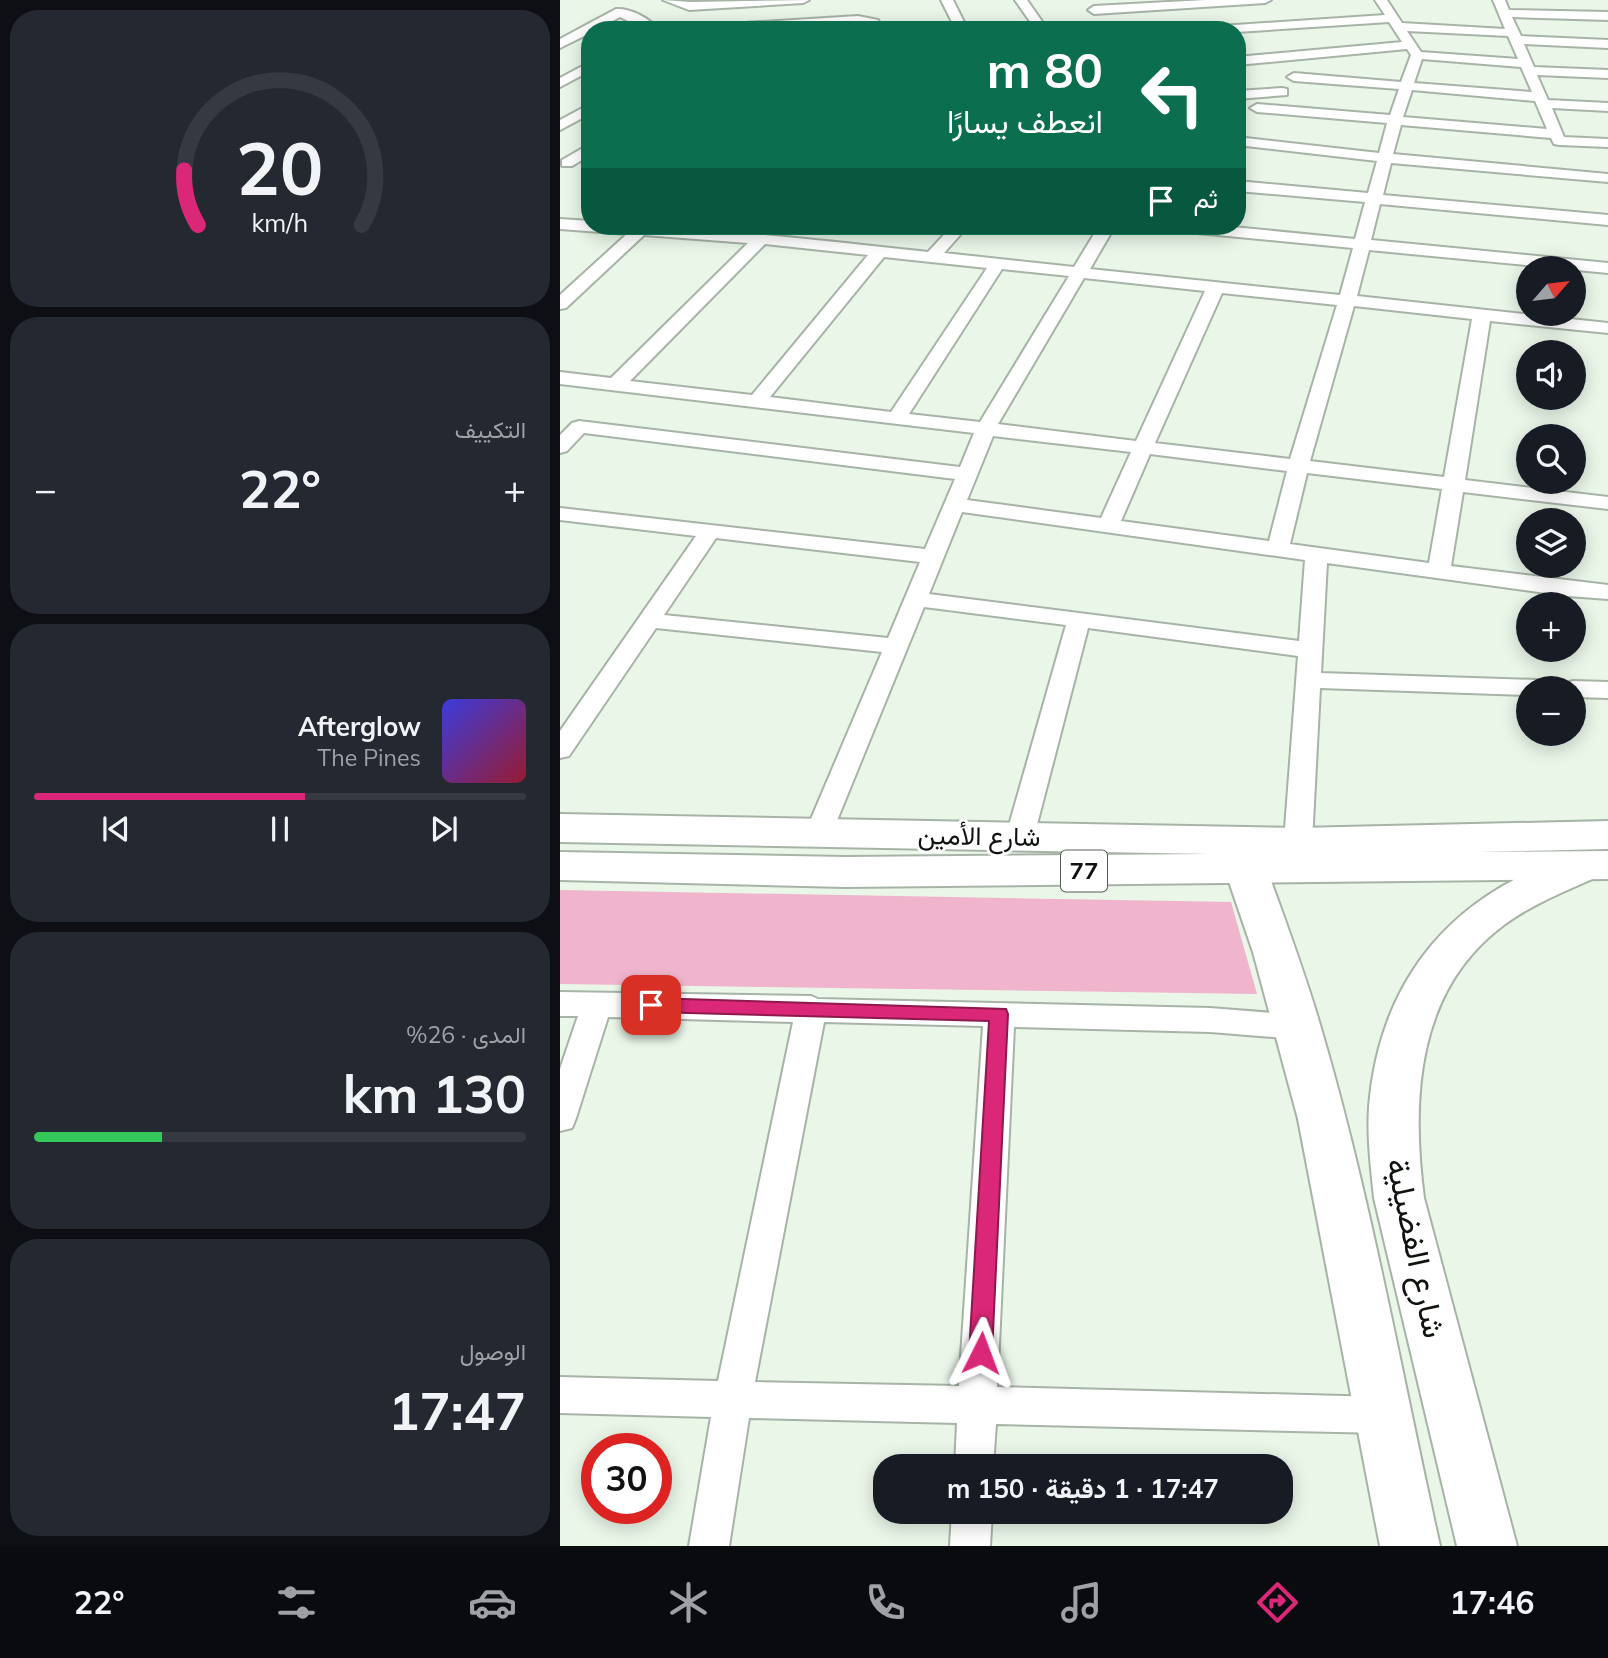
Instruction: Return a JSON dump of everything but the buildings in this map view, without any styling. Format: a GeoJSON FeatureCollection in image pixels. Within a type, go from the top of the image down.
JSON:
{"type":"FeatureCollection","features":[{"type":"Feature","properties":{"kind":"main road","name":"شارع الأمين"},"geometry":{"type":"LineString","coordinates":[[560,828],[1020,836],[1301,856],[1600,856]]}},
{"type":"Feature","properties":{"kind":"main road","name":"شارع الأمين"},"geometry":{"type":"LineString","coordinates":[[560,866],[845,872],[1246,870],[1301,856]]}},
{"type":"Feature","properties":{"kind":"main road","name":"شارع الفضيلية"},"geometry":{"type":"LineString","coordinates":[[1487,1546],[1399,1198],[1393,1140],[1395,1085],[1406,1034],[1422,988],[1440,961],[1486,916],[1515,898],[1600,856]]}},
{"type":"Feature","properties":{"kind":"main road"},"geometry":{"type":"LineString","coordinates":[[1246,870],[1299,1027],[1329,1151],[1410,1546]]}},
{"type":"Feature","properties":{"kind":"street"},"geometry":{"type":"LineString","coordinates":[[668,0],[688,6],[803,0]]}},
{"type":"Feature","properties":{"kind":"street"},"geometry":{"type":"LineString","coordinates":[[947,0],[958,21]]}},
{"type":"Feature","properties":{"kind":"street"},"geometry":{"type":"LineString","coordinates":[[1021,0],[1036,21]]}},
{"type":"Feature","properties":{"kind":"street"},"geometry":{"type":"LineString","coordinates":[[1094,10],[1148,3],[1265,0]]}},
{"type":"Feature","properties":{"kind":"street"},"geometry":{"type":"LineString","coordinates":[[1278,549],[1298,466],[1347,300],[1415,50],[1381,0]]}},
{"type":"Feature","properties":{"kind":"street"},"geometry":{"type":"LineString","coordinates":[[767,1],[776,21]]}},
{"type":"Feature","properties":{"kind":"street"},"geometry":{"type":"LineString","coordinates":[[1608,16],[1502,6],[1559,141],[1608,143]]}},
{"type":"Feature","properties":{"kind":"street"},"geometry":{"type":"LineString","coordinates":[[603,21],[620,12],[641,21]]}},
{"type":"Feature","properties":{"kind":"street"},"geometry":{"type":"LineString","coordinates":[[1246,29],[1397,22],[1515,37],[1608,44]]}},
{"type":"Feature","properties":{"kind":"street"},"geometry":{"type":"LineString","coordinates":[[560,44],[581,33]]}},
{"type":"Feature","properties":{"kind":"street"},"geometry":{"type":"LineString","coordinates":[[560,44],[580,46]]}},
{"type":"Feature","properties":{"kind":"street"},"geometry":{"type":"LineString","coordinates":[[1246,61],[1415,50],[1529,67],[1608,74]]}},
{"type":"Feature","properties":{"kind":"street"},"geometry":{"type":"LineString","coordinates":[[1246,93],[1294,90],[1299,86],[1282,59]]}},
{"type":"Feature","properties":{"kind":"street"},"geometry":{"type":"LineString","coordinates":[[560,83],[581,71]]}},
{"type":"Feature","properties":{"kind":"street"},"geometry":{"type":"LineString","coordinates":[[1294,78],[1407,86],[1608,107]]}},
{"type":"Feature","properties":{"kind":"street"},"geometry":{"type":"LineString","coordinates":[[570,101],[581,104]]}},
{"type":"Feature","properties":{"kind":"street"},"geometry":{"type":"LineString","coordinates":[[1258,108],[1556,134]]}},
{"type":"Feature","properties":{"kind":"street"},"geometry":{"type":"LineString","coordinates":[[560,126],[581,112]]}},
{"type":"Feature","properties":{"kind":"street"},"geometry":{"type":"LineString","coordinates":[[1246,142],[1385,158],[1608,178]]}},
{"type":"Feature","properties":{"kind":"street"},"geometry":{"type":"LineString","coordinates":[[568,163],[581,154]]}},
{"type":"Feature","properties":{"kind":"street"},"geometry":{"type":"LineString","coordinates":[[1246,187],[1608,220]]}},
{"type":"Feature","properties":{"kind":"street"},"geometry":{"type":"LineString","coordinates":[[561,224],[581,212]]}},
{"type":"Feature","properties":{"kind":"street"},"geometry":{"type":"LineString","coordinates":[[561,224],[581,226]]}},
{"type":"Feature","properties":{"kind":"street"},"geometry":{"type":"LineString","coordinates":[[1246,233],[1608,268]]}},
{"type":"Feature","properties":{"kind":"street"},"geometry":{"type":"LineString","coordinates":[[560,304],[635,235]]}},
{"type":"Feature","properties":{"kind":"street"},"geometry":{"type":"LineString","coordinates":[[731,235],[879,253],[1608,328]]}},
{"type":"Feature","properties":{"kind":"street"},"geometry":{"type":"LineString","coordinates":[[808,244],[818,235]]}},
{"type":"Feature","properties":{"kind":"street"},"geometry":{"type":"LineString","coordinates":[[931,258],[952,235]]}},
{"type":"Feature","properties":{"kind":"street"},"geometry":{"type":"LineString","coordinates":[[819,833],[987,427],[1102,235]]}},
{"type":"Feature","properties":{"kind":"street"},"geometry":{"type":"LineString","coordinates":[[616,384],[761,239]]}},
{"type":"Feature","properties":{"kind":"street"},"geometry":{"type":"LineString","coordinates":[[757,401],[879,253]]}},
{"type":"Feature","properties":{"kind":"street"},"geometry":{"type":"LineString","coordinates":[[896,418],[997,265]]}},
{"type":"Feature","properties":{"kind":"street"},"geometry":{"type":"LineString","coordinates":[[1108,526],[1216,286]]}},
{"type":"Feature","properties":{"kind":"street"},"geometry":{"type":"LineString","coordinates":[[1439,571],[1482,314]]}},
{"type":"Feature","properties":{"kind":"street"},"geometry":{"type":"LineString","coordinates":[[560,377],[1608,503]]}},
{"type":"Feature","properties":{"kind":"street"},"geometry":{"type":"LineString","coordinates":[[560,447],[579,427],[968,474]]}},
{"type":"Feature","properties":{"kind":"street"},"geometry":{"type":"LineString","coordinates":[[955,505],[1608,592]]}},
{"type":"Feature","properties":{"kind":"street"},"geometry":{"type":"LineString","coordinates":[[560,514],[933,557]]}},
{"type":"Feature","properties":{"kind":"street"},"geometry":{"type":"LineString","coordinates":[[560,750],[710,531]]}},
{"type":"Feature","properties":{"kind":"street"},"geometry":{"type":"LineString","coordinates":[[1301,856],[1316,554]]}},
{"type":"Feature","properties":{"kind":"street"},"geometry":{"type":"LineString","coordinates":[[916,599],[1310,650]]}},
{"type":"Feature","properties":{"kind":"street"},"geometry":{"type":"LineString","coordinates":[[649,620],[896,646]]}},
{"type":"Feature","properties":{"kind":"street"},"geometry":{"type":"LineString","coordinates":[[1020,836],[1079,620]]}},
{"type":"Feature","properties":{"kind":"street"},"geometry":{"type":"LineString","coordinates":[[1308,680],[1516,687]]}},
{"type":"Feature","properties":{"kind":"street"},"geometry":{"type":"LineString","coordinates":[[1586,689],[1608,690]]}},
{"type":"Feature","properties":{"kind":"street"},"geometry":{"type":"LineString","coordinates":[[560,1004],[1210,1020],[1299,1027]]}},
{"type":"Feature","properties":{"kind":"street"},"geometry":{"type":"LineString","coordinates":[[560,1118],[597,1004]]}},
{"type":"Feature","properties":{"kind":"street"},"geometry":{"type":"LineString","coordinates":[[709,1546],[733,1399],[811,1009]]}},
{"type":"Feature","properties":{"kind":"street"},"geometry":{"type":"LineString","coordinates":[[975,1454],[999,1014]]}},
{"type":"Feature","properties":{"kind":"street"},"geometry":{"type":"LineString","coordinates":[[560,1395],[1381,1415]]}},
{"type":"Feature","properties":{"kind":"street"},"geometry":{"type":"LineString","coordinates":[[970,1546],[971,1524]]}},
{"type":"Feature","properties":{"kind":"shaded area"},"geometry":{"type":"Polygon","coordinates":[[[560,890],[1231,902],[1257,994],[560,984],[560,890]]]}},
{"type":"Feature","properties":{"kind":"route"},"geometry":{"type":"LineString","coordinates":[[651,1005],[999,1014],[981,1353]]}}]}
